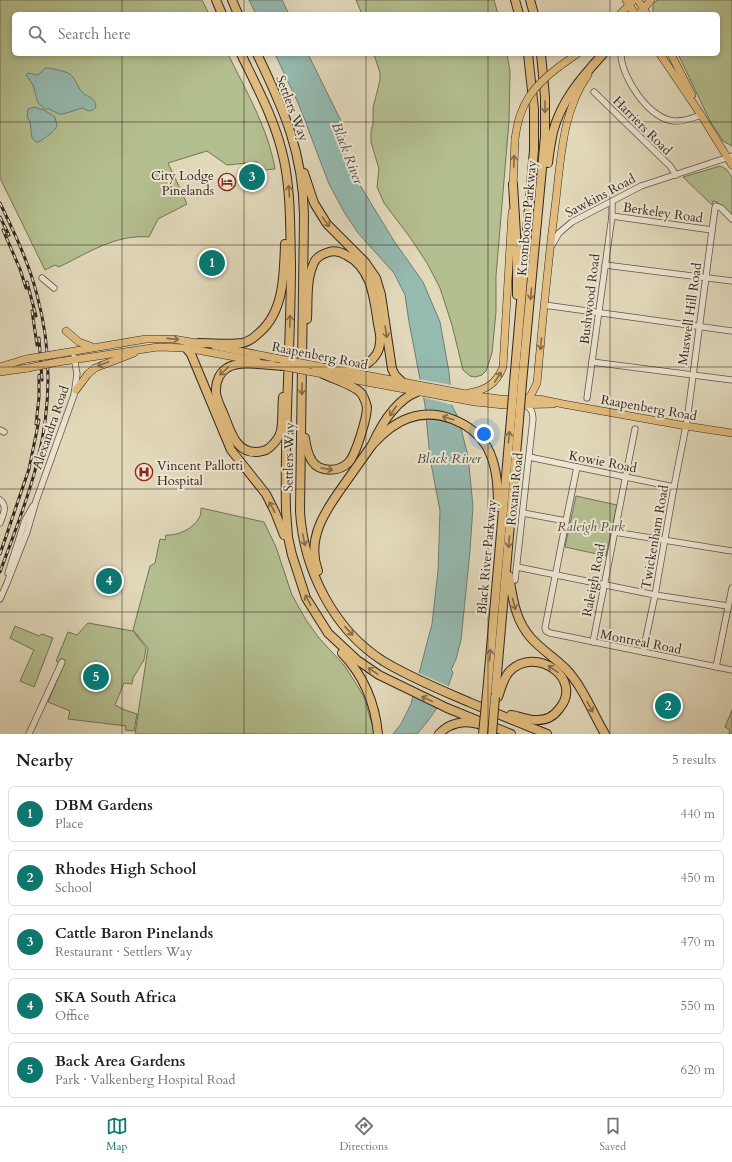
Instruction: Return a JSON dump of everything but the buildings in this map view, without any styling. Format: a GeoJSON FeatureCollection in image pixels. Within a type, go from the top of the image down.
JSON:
{"type":"FeatureCollection","features":[{"type":"Feature","properties":{"kind":"highway"},"geometry":{"type":"LineString","coordinates":[[216,0],[221,12]]}},
{"type":"Feature","properties":{"kind":"highway"},"geometry":{"type":"LineString","coordinates":[[232,0],[237,12]]}},
{"type":"Feature","properties":{"kind":"highway"},"geometry":{"type":"LineString","coordinates":[[514,0],[518,12]]}},
{"type":"Feature","properties":{"kind":"highway"},"geometry":{"type":"LineString","coordinates":[[530,0],[533,12]]}},
{"type":"Feature","properties":{"kind":"highway","name":"Settlers Way"},"geometry":{"type":"LineString","coordinates":[[243,56],[268,109],[280,143],[287,177],[290,212],[290,341],[285,501],[287,528],[292,555],[306,598],[328,633],[357,660],[379,675],[503,733]]}},
{"type":"Feature","properties":{"kind":"highway","name":"Settlers Way"},"geometry":{"type":"LineString","coordinates":[[258,56],[287,119],[299,162],[304,207],[300,502],[302,530],[310,563],[316,579],[326,599],[344,625],[362,644],[382,660],[412,678],[547,734]]}},
{"type":"Feature","properties":{"kind":"highway","name":"Kromboom Parkway"},"geometry":{"type":"LineString","coordinates":[[518,383],[517,345],[534,150],[534,109],[528,56]]}},
{"type":"Feature","properties":{"kind":"highway","name":"Kromboom Parkway"},"geometry":{"type":"LineString","coordinates":[[518,383],[537,227],[545,123],[545,91],[541,56]]}},
{"type":"Feature","properties":{"kind":"highway"},"geometry":{"type":"LineString","coordinates":[[537,227],[553,132],[557,119],[564,103],[574,87],[601,56]]}},
{"type":"Feature","properties":{"kind":"highway"},"geometry":{"type":"LineString","coordinates":[[299,162],[307,180],[314,203],[327,224],[365,262],[376,278],[381,295],[392,369],[395,375],[404,384]]}},
{"type":"Feature","properties":{"kind":"highway"},"geometry":{"type":"LineString","coordinates":[[513,184],[517,251],[517,345]]}},
{"type":"Feature","properties":{"kind":"highway"},"geometry":{"type":"LineString","coordinates":[[199,343],[242,343],[256,336],[266,327],[276,309],[282,286],[290,212]]}},
{"type":"Feature","properties":{"kind":"highway"},"geometry":{"type":"LineString","coordinates":[[302,348],[307,327],[309,275],[313,263],[321,255],[332,251],[341,252],[352,257],[368,277],[373,291],[380,342],[374,358],[366,364],[325,371]]}},
{"type":"Feature","properties":{"kind":"highway"},"geometry":{"type":"LineString","coordinates":[[276,363],[236,364],[227,368],[218,378],[216,391],[218,399],[234,439],[240,447],[248,451],[256,452],[266,450],[276,442],[281,432],[284,372],[290,341]]}},
{"type":"Feature","properties":{"kind":"highway"},"geometry":{"type":"LineString","coordinates":[[186,348],[191,354],[231,450],[266,494],[282,528],[288,553],[292,555]]}},
{"type":"Feature","properties":{"kind":"highway"},"geometry":{"type":"LineString","coordinates":[[301,417],[306,448],[312,462],[320,467],[332,470],[342,468],[350,462],[366,419],[367,407],[361,393],[325,371]]}},
{"type":"Feature","properties":{"kind":"highway","name":"Black River Parkway"},"geometry":{"type":"LineString","coordinates":[[483,734],[511,419],[518,383]]}},
{"type":"Feature","properties":{"kind":"highway","name":"Black River Parkway"},"geometry":{"type":"LineString","coordinates":[[492,734],[519,420],[518,383]]}},
{"type":"Feature","properties":{"kind":"highway"},"geometry":{"type":"LineString","coordinates":[[326,599],[322,582],[315,564],[314,542],[316,532],[326,510],[372,445],[398,404],[418,390]]}},
{"type":"Feature","properties":{"kind":"highway"},"geometry":{"type":"LineString","coordinates":[[372,445],[393,426],[408,418],[416,416],[432,415],[454,420],[476,434],[486,447],[495,466],[498,490],[498,560]]}},
{"type":"Feature","properties":{"kind":"highway"},"geometry":{"type":"LineString","coordinates":[[507,566],[513,604],[520,620],[531,638],[566,669],[580,688],[605,734]]}},
{"type":"Feature","properties":{"kind":"highway"},"geometry":{"type":"LineString","coordinates":[[328,633],[336,648],[349,660],[360,674],[374,704],[378,732]]}},
{"type":"Feature","properties":{"kind":"highway"},"geometry":{"type":"LineString","coordinates":[[498,714],[516,716],[537,721],[548,718],[556,713],[563,705],[566,695],[562,677],[554,668],[541,663],[528,662],[516,666],[503,681],[496,697],[503,733]]}},
{"type":"Feature","properties":{"kind":"highway"},"geometry":{"type":"LineString","coordinates":[[439,734],[443,730],[455,724],[463,722],[472,722],[503,733]]}},
{"type":"Feature","properties":{"kind":"main road"},"geometry":{"type":"LineString","coordinates":[[638,0],[643,12]]}},
{"type":"Feature","properties":{"kind":"main road"},"geometry":{"type":"LineString","coordinates":[[643,12],[651,0]]}},
{"type":"Feature","properties":{"kind":"main road"},"geometry":{"type":"LineString","coordinates":[[622,12],[629,2],[634,12]]}},
{"type":"Feature","properties":{"kind":"main road"},"geometry":{"type":"LineString","coordinates":[[465,394],[480,391],[491,386],[500,375],[503,367],[515,139],[519,117],[528,96],[543,80],[573,56]]}},
{"type":"Feature","properties":{"kind":"main road"},"geometry":{"type":"LineString","coordinates":[[548,259],[566,125],[572,105],[585,78],[602,56]]}},
{"type":"Feature","properties":{"kind":"main road"},"geometry":{"type":"LineString","coordinates":[[661,56],[730,157],[732,165]]}},
{"type":"Feature","properties":{"kind":"main road"},"geometry":{"type":"LineString","coordinates":[[672,56],[701,115]]}},
{"type":"Feature","properties":{"kind":"main road","name":"Sawkins Road"},"geometry":{"type":"LineString","coordinates":[[526,401],[537,383],[548,259]]}},
{"type":"Feature","properties":{"kind":"main road"},"geometry":{"type":"LineString","coordinates":[[66,331],[81,343],[94,347]]}},
{"type":"Feature","properties":{"kind":"main road","name":"Raapenberg Road"},"geometry":{"type":"LineString","coordinates":[[0,366],[26,359],[126,341],[159,338],[199,343],[276,363],[314,369]]}},
{"type":"Feature","properties":{"kind":"main road"},"geometry":{"type":"LineString","coordinates":[[76,390],[88,374],[95,368],[153,347]]}},
{"type":"Feature","properties":{"kind":"main road","name":"Raapenberg Road"},"geometry":{"type":"LineString","coordinates":[[0,372],[153,347],[186,348],[404,384],[418,390]]}},
{"type":"Feature","properties":{"kind":"main road","name":"Raapenberg Road"},"geometry":{"type":"LineString","coordinates":[[325,371],[488,404],[546,400],[686,426],[732,432]]}},
{"type":"Feature","properties":{"kind":"main road"},"geometry":{"type":"LineString","coordinates":[[537,383],[540,394],[546,400]]}},
{"type":"Feature","properties":{"kind":"main road","name":"Raapenberg Road"},"geometry":{"type":"LineString","coordinates":[[453,396],[465,394],[489,398],[563,404]]}},
{"type":"Feature","properties":{"kind":"street"},"geometry":{"type":"LineString","coordinates":[[621,56],[626,76],[644,102],[655,113],[674,121],[687,120],[701,115]]}},
{"type":"Feature","properties":{"kind":"street","name":"Harriers Road"},"geometry":{"type":"LineString","coordinates":[[594,92],[670,166],[676,175]]}},
{"type":"Feature","properties":{"kind":"street","name":"Sawkins Road"},"geometry":{"type":"LineString","coordinates":[[548,259],[555,240],[567,224],[648,183],[730,157]]}},
{"type":"Feature","properties":{"kind":"street","name":"Bushwood Road"},"geometry":{"type":"LineString","coordinates":[[587,398],[612,216],[612,202]]}},
{"type":"Feature","properties":{"kind":"street","name":"Muswell Hill Road"},"geometry":{"type":"LineString","coordinates":[[686,426],[716,206],[721,208],[732,219]]}},
{"type":"Feature","properties":{"kind":"street","name":"Berkeley Road"},"geometry":{"type":"LineString","coordinates":[[612,216],[712,230]]}},
{"type":"Feature","properties":{"kind":"street"},"geometry":{"type":"LineString","coordinates":[[605,265],[732,281]]}},
{"type":"Feature","properties":{"kind":"street"},"geometry":{"type":"LineString","coordinates":[[42,278],[54,288]]}},
{"type":"Feature","properties":{"kind":"street"},"geometry":{"type":"LineString","coordinates":[[544,305],[732,331]]}},
{"type":"Feature","properties":{"kind":"street","name":"Alexandra Road"},"geometry":{"type":"LineString","coordinates":[[0,599],[27,532],[36,501],[76,390],[77,371],[73,351]]}},
{"type":"Feature","properties":{"kind":"street"},"geometry":{"type":"LineString","coordinates":[[592,362],[732,380]]}},
{"type":"Feature","properties":{"kind":"street","name":"Roxana Road"},"geometry":{"type":"LineString","coordinates":[[515,580],[533,413],[526,401]]}},
{"type":"Feature","properties":{"kind":"street","name":"Twickenham Road"},"geometry":{"type":"LineString","coordinates":[[643,652],[686,426]]}},
{"type":"Feature","properties":{"kind":"street","name":"Raleigh Road"},"geometry":{"type":"LineString","coordinates":[[593,642],[635,429]]}},
{"type":"Feature","properties":{"kind":"street","name":"Kowie Road"},"geometry":{"type":"LineString","coordinates":[[529,457],[674,487]]}},
{"type":"Feature","properties":{"kind":"street"},"geometry":{"type":"LineString","coordinates":[[555,575],[577,468]]}},
{"type":"Feature","properties":{"kind":"street"},"geometry":{"type":"LineString","coordinates":[[0,500],[5,506],[0,523]]}},
{"type":"Feature","properties":{"kind":"street","name":"Alexandra Road"},"geometry":{"type":"LineString","coordinates":[[0,596],[26,520],[36,501]]}},
{"type":"Feature","properties":{"kind":"street"},"geometry":{"type":"LineString","coordinates":[[523,513],[566,521]]}},
{"type":"Feature","properties":{"kind":"street"},"geometry":{"type":"LineString","coordinates":[[614,532],[665,541],[732,550]]}},
{"type":"Feature","properties":{"kind":"street"},"geometry":{"type":"LineString","coordinates":[[516,567],[655,595],[728,606]]}},
{"type":"Feature","properties":{"kind":"street","name":"Montreal Road"},"geometry":{"type":"LineString","coordinates":[[555,575],[546,631],[732,670]]}},
{"type":"Feature","properties":{"kind":"street"},"geometry":{"type":"LineString","coordinates":[[716,667],[732,588]]}},
{"type":"Feature","properties":{"kind":"street"},"geometry":{"type":"LineString","coordinates":[[29,734],[62,662]]}},
{"type":"Feature","properties":{"kind":"green space"},"geometry":{"type":"Polygon","coordinates":[[[0,0],[202,0],[208,12],[12,12],[12,56],[229,56],[262,124],[272,154],[275,169],[263,170],[257,162],[227,165],[207,151],[168,163],[187,204],[158,219],[149,237],[125,238],[114,241],[59,267],[55,265],[45,270],[0,178],[0,0]]]}},
{"type":"Feature","properties":{"kind":"green space"},"geometry":{"type":"Polygon","coordinates":[[[356,0],[494,0],[497,12],[361,12],[356,0]]]}},
{"type":"Feature","properties":{"kind":"green space"},"geometry":{"type":"Polygon","coordinates":[[[657,0],[732,0],[732,146],[723,141],[710,121],[679,56],[720,56],[720,12],[653,12],[653,5],[657,0]]]}},
{"type":"Feature","properties":{"kind":"green space"},"geometry":{"type":"Polygon","coordinates":[[[375,56],[507,56],[510,71],[509,121],[496,276],[496,312],[492,353],[486,371],[482,375],[475,377],[470,376],[463,370],[452,325],[440,288],[427,263],[384,203],[377,187],[379,169],[371,142],[371,131],[373,124],[373,108],[380,80],[380,73],[375,56]]]}},
{"type":"Feature","properties":{"kind":"green space"},"geometry":{"type":"Polygon","coordinates":[[[720,166],[726,169],[732,177],[732,217],[717,202],[713,201],[712,205],[683,177],[720,166]]]}},
{"type":"Feature","properties":{"kind":"green space","name":"Raleigh Park"},"geometry":{"type":"Polygon","coordinates":[[[576,496],[617,505],[606,556],[565,547],[576,496]]]}},
{"type":"Feature","properties":{"kind":"green space"},"geometry":{"type":"Polygon","coordinates":[[[201,508],[264,522],[276,547],[292,595],[306,620],[319,638],[344,665],[364,697],[375,734],[135,734],[148,648],[133,630],[150,566],[155,563],[160,539],[165,540],[166,535],[180,533],[190,528],[197,522],[201,514],[201,508]]]}},
{"type":"Feature","properties":{"kind":"green space"},"geometry":{"type":"Polygon","coordinates":[[[88,623],[133,631],[146,648],[144,660],[133,678],[132,684],[124,683],[115,705],[137,714],[134,731],[125,730],[126,726],[68,719],[70,711],[48,702],[63,666],[56,661],[68,632],[77,635],[88,623]]]}},
{"type":"Feature","properties":{"kind":"green space"},"geometry":{"type":"Polygon","coordinates":[[[15,626],[39,636],[42,634],[53,638],[34,687],[20,681],[34,650],[10,638],[15,626]]]}},
{"type":"Feature","properties":{"kind":"green space"},"geometry":{"type":"Polygon","coordinates":[[[732,710],[732,734],[729,734],[730,730],[725,727],[732,710]]]}},
{"type":"Feature","properties":{"kind":"water"},"geometry":{"type":"Polygon","coordinates":[[[249,0],[282,0],[288,12],[255,12],[249,0]]]}},
{"type":"Feature","properties":{"kind":"water","name":"Black River"},"geometry":{"type":"Polygon","coordinates":[[[276,56],[309,56],[344,127],[345,158],[352,172],[394,241],[423,282],[440,322],[449,372],[452,406],[458,417],[468,456],[473,506],[461,640],[456,659],[451,670],[453,672],[447,689],[434,713],[417,734],[393,734],[401,724],[411,704],[432,624],[438,571],[440,511],[430,458],[425,405],[405,295],[394,273],[358,233],[344,212],[329,184],[299,105],[276,56]]]}},
{"type":"Feature","properties":{"kind":"water"},"geometry":{"type":"Polygon","coordinates":[[[45,68],[70,74],[82,92],[94,101],[96,107],[89,111],[82,108],[63,114],[45,109],[38,103],[33,85],[26,75],[28,73],[38,75],[45,68]]]}},
{"type":"Feature","properties":{"kind":"water"},"geometry":{"type":"Polygon","coordinates":[[[34,107],[44,110],[55,117],[57,126],[47,137],[39,142],[36,142],[32,138],[30,122],[27,117],[28,109],[34,107]]]}},
{"type":"Feature","properties":{"kind":"pier"},"geometry":{"type":"Polygon","coordinates":[[[418,379],[452,385],[453,405],[421,397],[418,379]]]}},
{"type":"Feature","properties":{"kind":"pier"},"geometry":{"type":"Polygon","coordinates":[[[417,672],[450,687],[439,708],[411,696],[417,672]]]}},
{"type":"Feature","properties":{"kind":"railway"},"geometry":{"type":"LineString","coordinates":[[0,203],[16,236],[34,283],[42,316],[48,379],[45,421],[37,463],[25,504],[0,572]]}},
{"type":"Feature","properties":{"kind":"railway"},"geometry":{"type":"LineString","coordinates":[[0,217],[9,235]]}},
{"type":"Feature","properties":{"kind":"railway"},"geometry":{"type":"LineString","coordinates":[[3,230],[20,269],[26,288]]}},
{"type":"Feature","properties":{"kind":"railway"},"geometry":{"type":"LineString","coordinates":[[27,282],[36,316]]}},
{"type":"Feature","properties":{"kind":"railway"},"geometry":{"type":"LineString","coordinates":[[32,311],[37,345]]}},
{"type":"Feature","properties":{"kind":"railway"},"geometry":{"type":"LineString","coordinates":[[39,338],[42,380]]}},
{"type":"Feature","properties":{"kind":"railway"},"geometry":{"type":"LineString","coordinates":[[36,424],[39,397],[39,375]]}},
{"type":"Feature","properties":{"kind":"railway"},"geometry":{"type":"LineString","coordinates":[[0,554],[29,469],[39,420]]}},
{"type":"Feature","properties":{"kind":"place","name":"Cattle Baron Pinelands"},"geometry":{"type":"Point","coordinates":[252,177]}},
{"type":"Feature","properties":{"kind":"place","name":"City Lodge Pinelands"},"geometry":{"type":"Point","coordinates":[227,182]}},
{"type":"Feature","properties":{"kind":"place","name":"DBM Gardens"},"geometry":{"type":"Point","coordinates":[212,263]}},
{"type":"Feature","properties":{"kind":"place","name":"Vincent Pallotti Hospital"},"geometry":{"type":"Point","coordinates":[144,472]}},
{"type":"Feature","properties":{"kind":"place","name":"SKA South Africa"},"geometry":{"type":"Point","coordinates":[109,581]}},
{"type":"Feature","properties":{"kind":"place","name":"Back Area Gardens"},"geometry":{"type":"Point","coordinates":[96,677]}},
{"type":"Feature","properties":{"kind":"place","name":"Rhodes High School"},"geometry":{"type":"Point","coordinates":[668,706]}}]}
